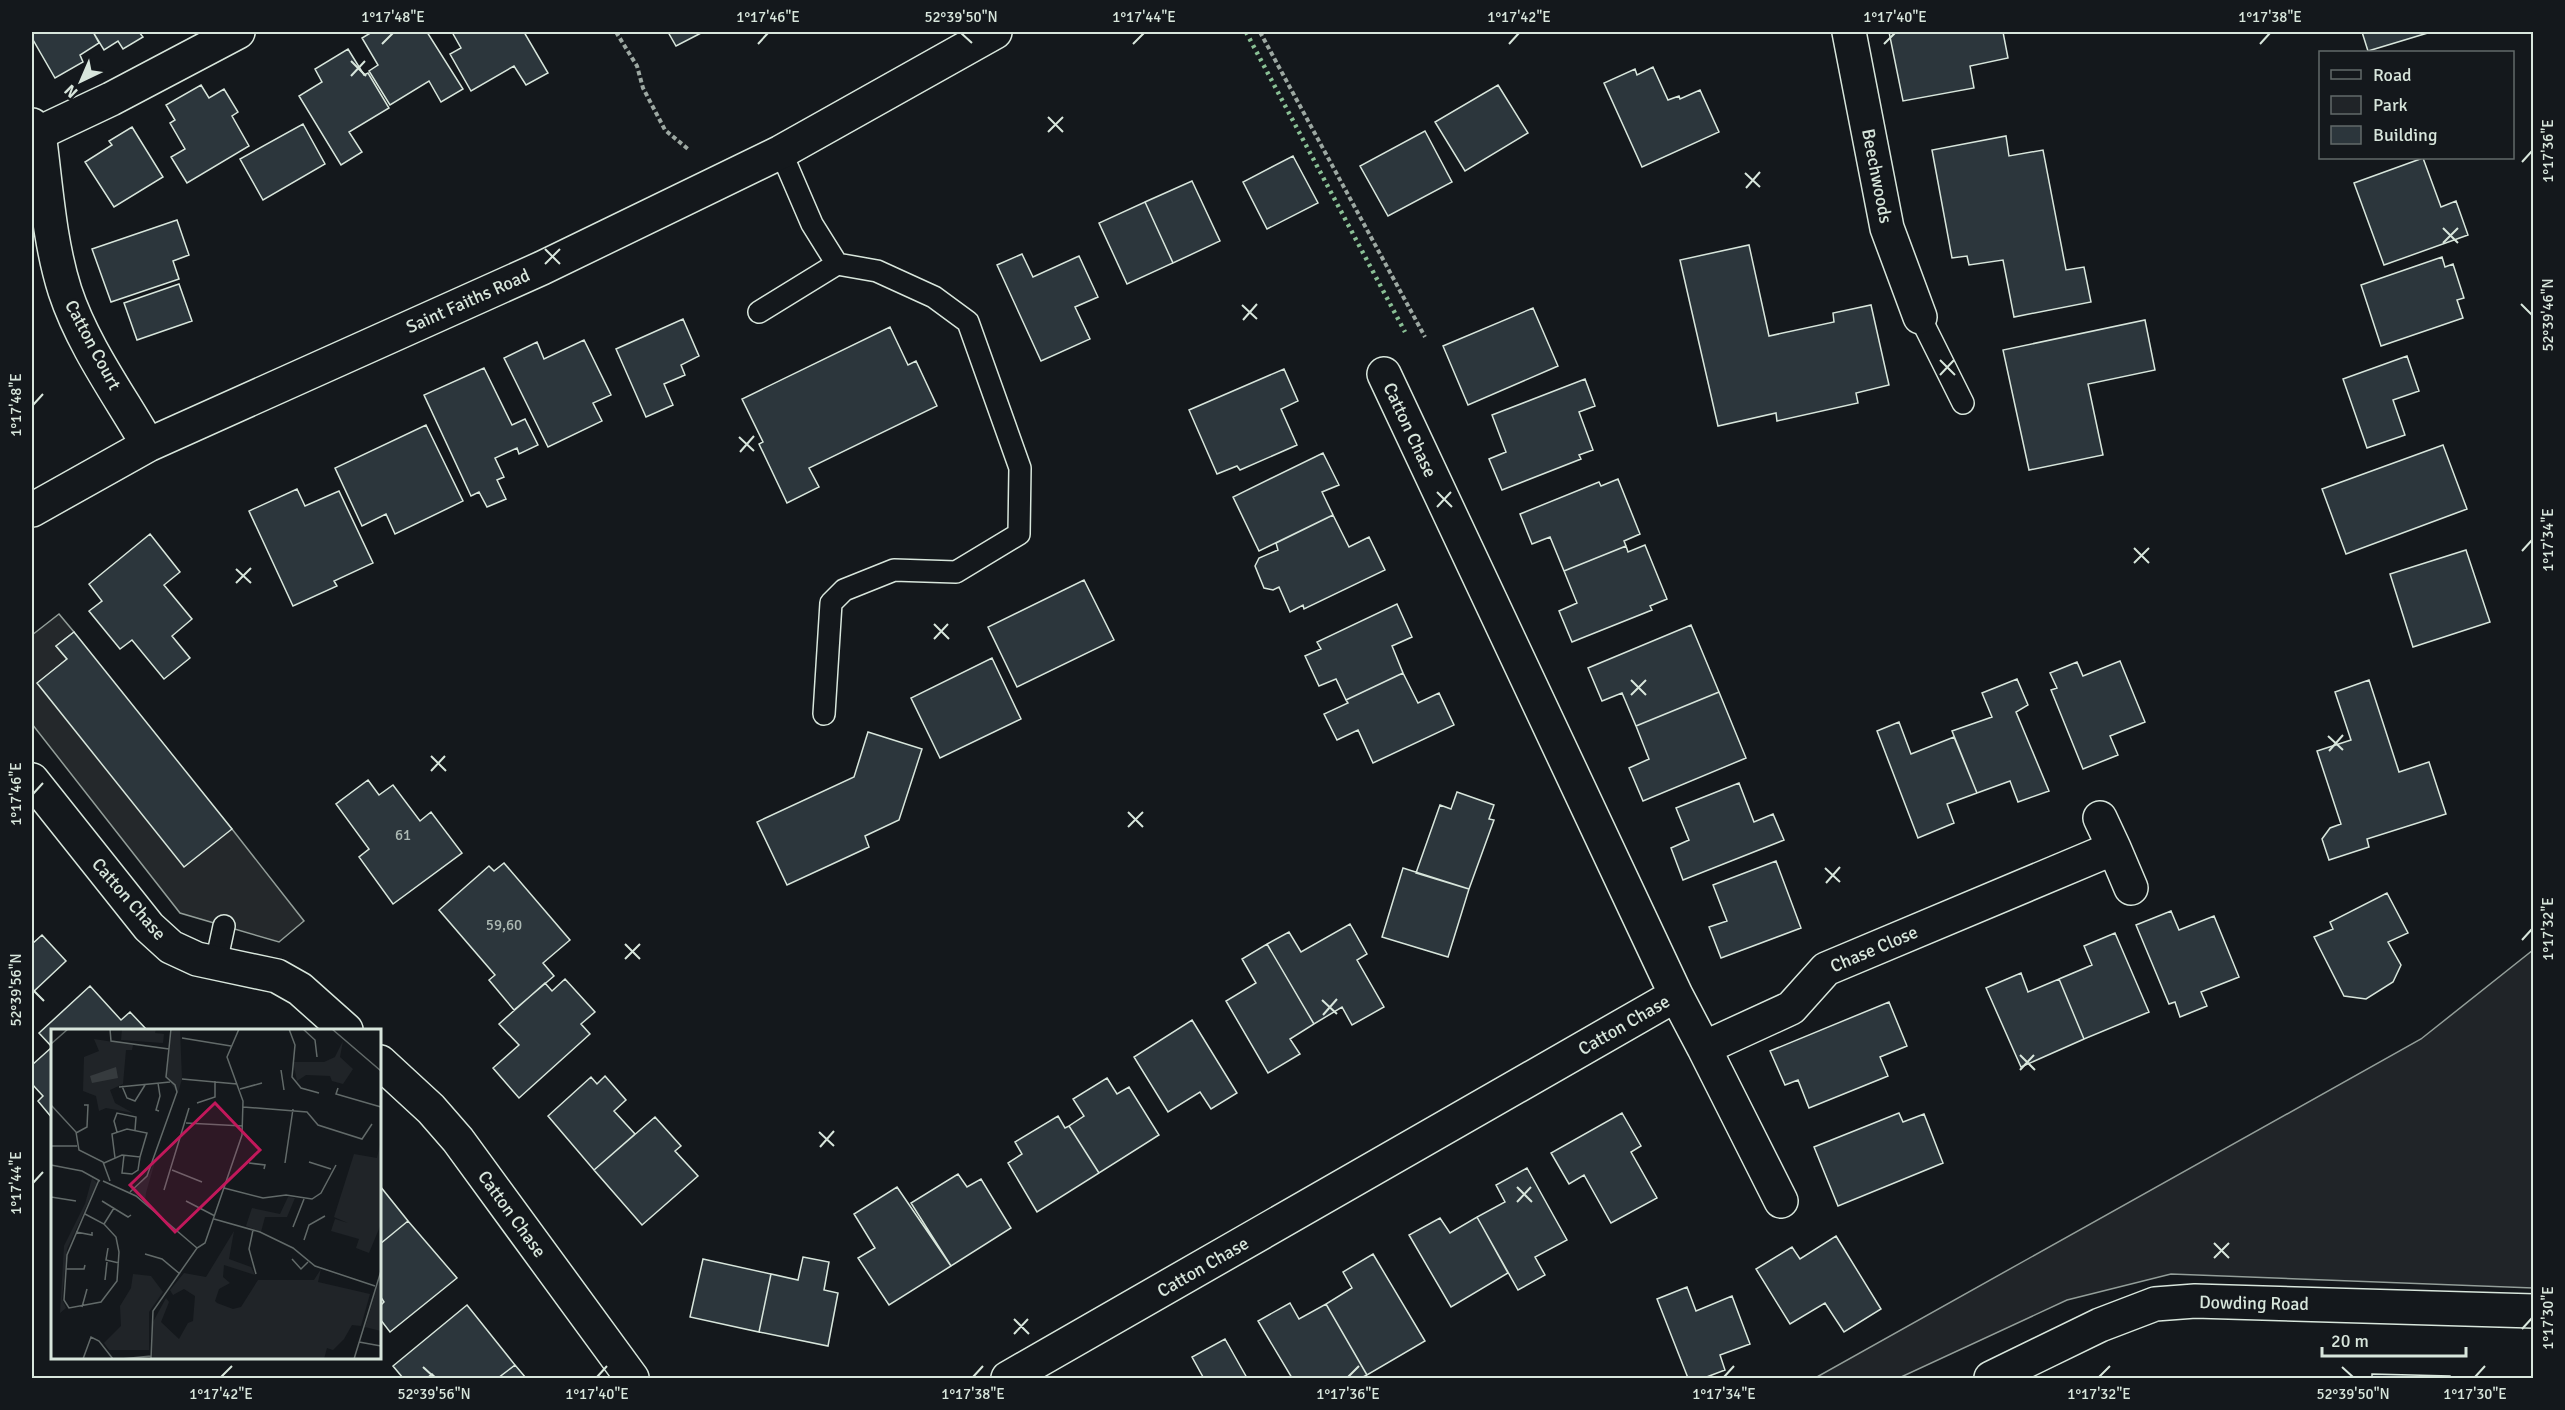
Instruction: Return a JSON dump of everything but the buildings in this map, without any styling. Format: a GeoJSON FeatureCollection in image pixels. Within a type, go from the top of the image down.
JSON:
{"type":"FeatureCollection","features":[{"type":"Feature","properties":{"kind":"street","name":"Catton Court"},"geometry":{"type":"LineString","coordinates":[[148,445],[82,331],[65,291],[54,244],[35,129],[100,105],[238,32]]}},
{"type":"Feature","properties":{"kind":"street","name":"Saint Faiths Road"},"geometry":{"type":"LineString","coordinates":[[32,510],[148,445],[542,268],[708,185],[781,152],[994,32]]}},
{"type":"Feature","properties":{"kind":"street","name":"Beechwoods"},"geometry":{"type":"LineString","coordinates":[[1849,32],[1887,228],[1920,317]]}},
{"type":"Feature","properties":{"kind":"street","name":"Catton Chase"},"geometry":{"type":"LineString","coordinates":[[1008,1378],[1676,995],[1384,374]]}},
{"type":"Feature","properties":{"kind":"street","name":"Catton Chase"},"geometry":{"type":"LineString","coordinates":[[32,780],[149,927],[171,947],[197,959],[277,976],[300,989],[345,1029]]}},
{"type":"Feature","properties":{"kind":"street"},"geometry":{"type":"LineString","coordinates":[[2100,818],[2131,888]]}},
{"type":"Feature","properties":{"kind":"street","name":"Chase Close"},"geometry":{"type":"LineString","coordinates":[[1704,1048],[1791,1008],[1826,969],[2114,848]]}},
{"type":"Feature","properties":{"kind":"street"},"geometry":{"type":"LineString","coordinates":[[1676,995],[1781,1201]]}},
{"type":"Feature","properties":{"kind":"street","name":"Catton Chase"},"geometry":{"type":"LineString","coordinates":[[381,1063],[431,1109],[458,1140],[632,1378]]}},
{"type":"Feature","properties":{"kind":"street","name":"Dowding Road"},"geometry":{"type":"LineString","coordinates":[[1991,1378],[2100,1325],[2155,1304],[2195,1301],[2534,1311]]}},
{"type":"Feature","properties":{"kind":"lane"},"geometry":{"type":"LineString","coordinates":[[781,152],[812,224],[837,264]]}},
{"type":"Feature","properties":{"kind":"lane"},"geometry":{"type":"LineString","coordinates":[[759,312],[837,264],[877,271],[934,297],[968,322],[1020,468],[1019,534],[956,572],[894,570],[844,590],[831,603],[824,714]]}},
{"type":"Feature","properties":{"kind":"lane"},"geometry":{"type":"LineString","coordinates":[[1920,317],[1963,403]]}},
{"type":"Feature","properties":{"kind":"lane"},"geometry":{"type":"LineString","coordinates":[[216,963],[224,926]]}},
{"type":"Feature","properties":{"kind":"path"},"geometry":{"type":"LineString","coordinates":[[616,32],[637,66],[643,88],[665,130],[689,150],[708,185]]}},
{"type":"Feature","properties":{"kind":"path"},"geometry":{"type":"LineString","coordinates":[[1260,32],[1425,338]]}},
{"type":"Feature","properties":{"kind":"green space"},"geometry":{"type":"Polygon","coordinates":[[[2533,950],[2533,1288],[2171,1274],[2067,1300],[1899,1378],[1815,1378],[2421,1039],[2533,950]]]}},
{"type":"Feature","properties":{"kind":"shaded area"},"geometry":{"type":"Polygon","coordinates":[[[59,614],[74,632],[56,646],[67,659],[38,683],[232,829],[304,921],[279,942],[180,913],[32,724],[32,635],[59,614]]]}},
{"type":"Feature","properties":{"kind":"hedge"},"geometry":{"type":"LineString","coordinates":[[1246,32],[1405,332]]}}]}
